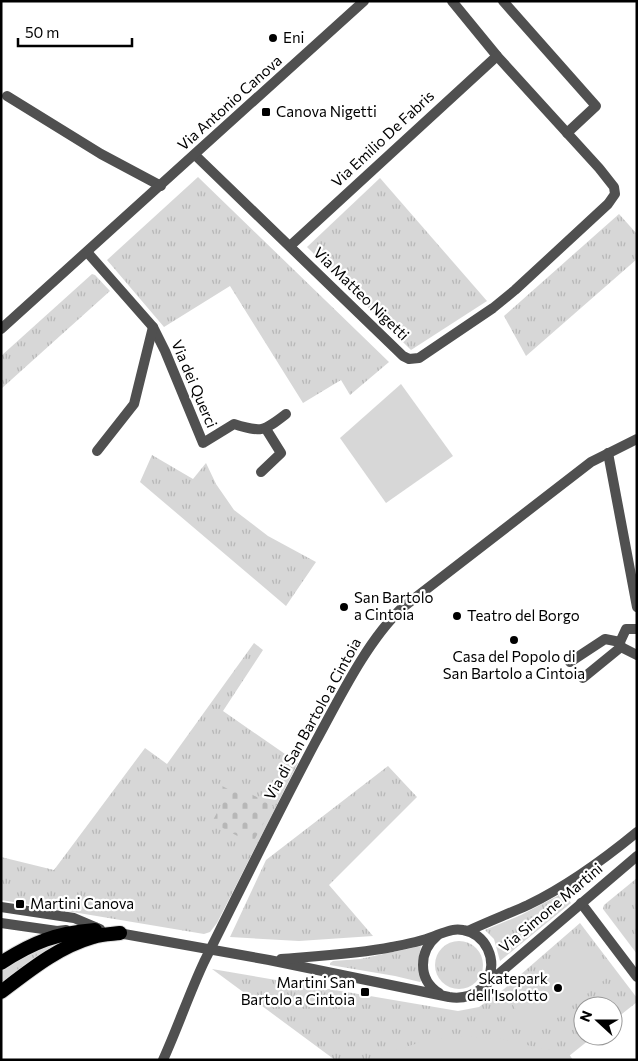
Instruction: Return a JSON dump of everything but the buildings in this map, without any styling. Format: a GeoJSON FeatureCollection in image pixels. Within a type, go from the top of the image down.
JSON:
{"type":"FeatureCollection","features":[{"type":"Feature","properties":{"kind":"highway"},"geometry":{"type":"LineString","coordinates":[[1,963],[24,948],[51,937],[74,932],[101,930]]}},
{"type":"Feature","properties":{"kind":"highway"},"geometry":{"type":"LineString","coordinates":[[1,992],[36,965],[66,947],[96,936],[120,933]]}},
{"type":"Feature","properties":{"kind":"street","name":"Via Antonio Canova"},"geometry":{"type":"LineString","coordinates":[[1,329],[364,1]]}},
{"type":"Feature","properties":{"kind":"street","name":"Via Matteo Nigetti"},"geometry":{"type":"LineString","coordinates":[[195,155],[403,356],[409,359],[419,358],[500,302],[613,199],[615,194],[614,187],[497,56],[452,1]]}},
{"type":"Feature","properties":{"kind":"street"},"geometry":{"type":"LineString","coordinates":[[503,1],[596,106],[567,133]]}},
{"type":"Feature","properties":{"kind":"street","name":"Via Emilio De Fabris"},"geometry":{"type":"LineString","coordinates":[[290,246],[497,56]]}},
{"type":"Feature","properties":{"kind":"street"},"geometry":{"type":"LineString","coordinates":[[7,96],[101,154],[161,186]]}},
{"type":"Feature","properties":{"kind":"street","name":"Via dei Querci"},"geometry":{"type":"LineString","coordinates":[[87,252],[153,328],[165,351],[203,443],[234,424],[249,429],[266,429]]}},
{"type":"Feature","properties":{"kind":"street","name":"Via dei Querci"},"geometry":{"type":"LineString","coordinates":[[97,451],[134,404],[153,328]]}},
{"type":"Feature","properties":{"kind":"street"},"geometry":{"type":"LineString","coordinates":[[261,472],[281,452],[266,429],[286,414]]}},
{"type":"Feature","properties":{"kind":"street","name":"Via di San Bartolo a Cintoia"},"geometry":{"type":"LineString","coordinates":[[163,1060],[192,988],[268,830],[346,687],[371,644],[390,618],[583,468],[637,439]]}},
{"type":"Feature","properties":{"kind":"street"},"geometry":{"type":"LineString","coordinates":[[608,453],[637,607]]}},
{"type":"Feature","properties":{"kind":"street"},"geometry":{"type":"LineString","coordinates":[[583,678],[620,644],[626,629],[637,629]]}},
{"type":"Feature","properties":{"kind":"street"},"geometry":{"type":"LineString","coordinates":[[570,662],[605,639],[620,644],[637,655]]}},
{"type":"Feature","properties":{"kind":"street","name":"Via Simone Martini"},"geometry":{"type":"LineString","coordinates":[[468,931],[554,890],[601,860],[637,832]]}},
{"type":"Feature","properties":{"kind":"street","name":"Via Simone Martini"},"geometry":{"type":"LineString","coordinates":[[1,923],[57,930],[101,930],[120,933],[462,998],[475,993],[637,856]]}},
{"type":"Feature","properties":{"kind":"street"},"geometry":{"type":"LineString","coordinates":[[581,903],[637,977]]}},
{"type":"Feature","properties":{"kind":"street","name":"Via Simone Martini"},"geometry":{"type":"LineString","coordinates":[[1,907],[74,918],[101,930]]}},
{"type":"Feature","properties":{"kind":"street","name":"Via Simone Martini"},"geometry":{"type":"LineString","coordinates":[[269,960],[391,947],[455,929],[468,931],[485,943],[491,956],[491,971],[485,984]]}},
{"type":"Feature","properties":{"kind":"street"},"geometry":{"type":"LineString","coordinates":[[438,935],[427,947],[422,962],[423,970],[430,985],[442,995]]}},
{"type":"Feature","properties":{"kind":"green space"},"geometry":{"type":"Polygon","coordinates":[[[198,177],[389,362],[350,395],[341,380],[303,403],[230,286],[164,327],[107,260],[198,177]]]}},
{"type":"Feature","properties":{"kind":"green space"},"geometry":{"type":"Polygon","coordinates":[[[380,178],[487,301],[411,350],[307,247],[380,178]]]}},
{"type":"Feature","properties":{"kind":"green space"},"geometry":{"type":"Polygon","coordinates":[[[619,214],[637,234],[637,259],[526,356],[504,316],[619,214]]]}},
{"type":"Feature","properties":{"kind":"green space"},"geometry":{"type":"Polygon","coordinates":[[[92,274],[110,291],[1,389],[1,356],[92,274]]]}},
{"type":"Feature","properties":{"kind":"green space"},"geometry":{"type":"Polygon","coordinates":[[[401,384],[453,456],[386,503],[340,438],[401,384]]]}},
{"type":"Feature","properties":{"kind":"green space"},"geometry":{"type":"Polygon","coordinates":[[[152,455],[193,479],[206,463],[216,484],[234,510],[268,536],[316,562],[286,606],[140,482],[152,455]]]}},
{"type":"Feature","properties":{"kind":"green space"},"geometry":{"type":"Polygon","coordinates":[[[254,643],[263,650],[223,711],[298,763],[217,923],[210,932],[204,934],[1,900],[1,857],[54,870],[145,748],[167,764],[254,643]]]}},
{"type":"Feature","properties":{"kind":"green space"},"geometry":{"type":"Polygon","coordinates":[[[388,766],[417,797],[329,885],[373,936],[299,941],[230,937],[266,860],[388,766]]]}},
{"type":"Feature","properties":{"kind":"green space"},"geometry":{"type":"Polygon","coordinates":[[[233,784],[273,806],[252,844],[212,822],[225,798],[218,794],[222,786],[230,790],[233,784]]]}},
{"type":"Feature","properties":{"kind":"green space"},"geometry":{"type":"Polygon","coordinates":[[[637,878],[637,954],[603,909],[604,905],[637,878]]]}},
{"type":"Feature","properties":{"kind":"green space"},"geometry":{"type":"Polygon","coordinates":[[[563,893],[571,903],[500,961],[494,939],[485,930],[521,915],[563,893]]]}},
{"type":"Feature","properties":{"kind":"green space"},"geometry":{"type":"Polygon","coordinates":[[[580,923],[637,998],[637,1002],[623,1013],[623,996],[573,996],[573,1046],[582,1046],[569,1056],[335,1060],[212,969],[458,1011],[479,1007],[504,989],[580,923]]]}},
{"type":"Feature","properties":{"kind":"green space"},"geometry":{"type":"Polygon","coordinates":[[[71,938],[1,986],[1,969],[18,956],[71,938]]]}},
{"type":"Feature","properties":{"kind":"green space"},"geometry":{"type":"Polygon","coordinates":[[[454,941],[464,941],[473,945],[479,951],[483,965],[479,979],[473,985],[464,989],[454,989],[445,985],[439,979],[435,970],[435,960],[439,951],[445,945],[454,941]]]}},
{"type":"Feature","properties":{"kind":"green space","name":"Skatepark dell'Isolotto"},"geometry":{"type":"Polygon","coordinates":[[[580,942],[608,977],[584,996],[573,996],[573,1005],[536,1035],[508,999],[580,942]]]}},
{"type":"Feature","properties":{"kind":"green space"},"geometry":{"type":"Polygon","coordinates":[[[421,946],[418,963],[420,982],[330,965],[333,961],[360,959],[421,946]]]}},
{"type":"Feature","properties":{"kind":"green space"},"geometry":{"type":"Polygon","coordinates":[[[459,1036],[503,1039],[539,1048],[567,1051],[573,1060],[366,1060],[418,1043],[459,1036]]]}},
{"type":"Feature","properties":{"kind":"place","name":"Eni"},"geometry":{"type":"Point","coordinates":[273,38]}},
{"type":"Feature","properties":{"kind":"place","name":"Canova Nigetti"},"geometry":{"type":"Point","coordinates":[266,112]}},
{"type":"Feature","properties":{"kind":"place","name":"San Bartolo a Cintoia"},"geometry":{"type":"Point","coordinates":[344,607]}},
{"type":"Feature","properties":{"kind":"place","name":"Teatro del Borgo"},"geometry":{"type":"Point","coordinates":[457,616]}},
{"type":"Feature","properties":{"kind":"place","name":"Casa del Popolo di San Bartolo a Cintoia"},"geometry":{"type":"Point","coordinates":[514,640]}},
{"type":"Feature","properties":{"kind":"place","name":"Martini Canova"},"geometry":{"type":"Point","coordinates":[20,904]}},
{"type":"Feature","properties":{"kind":"place","name":"Skatepark dell'Isolotto"},"geometry":{"type":"Point","coordinates":[558,988]}},
{"type":"Feature","properties":{"kind":"place","name":"Martini San Bartolo a Cintoia"},"geometry":{"type":"Point","coordinates":[365,992]}}]}
